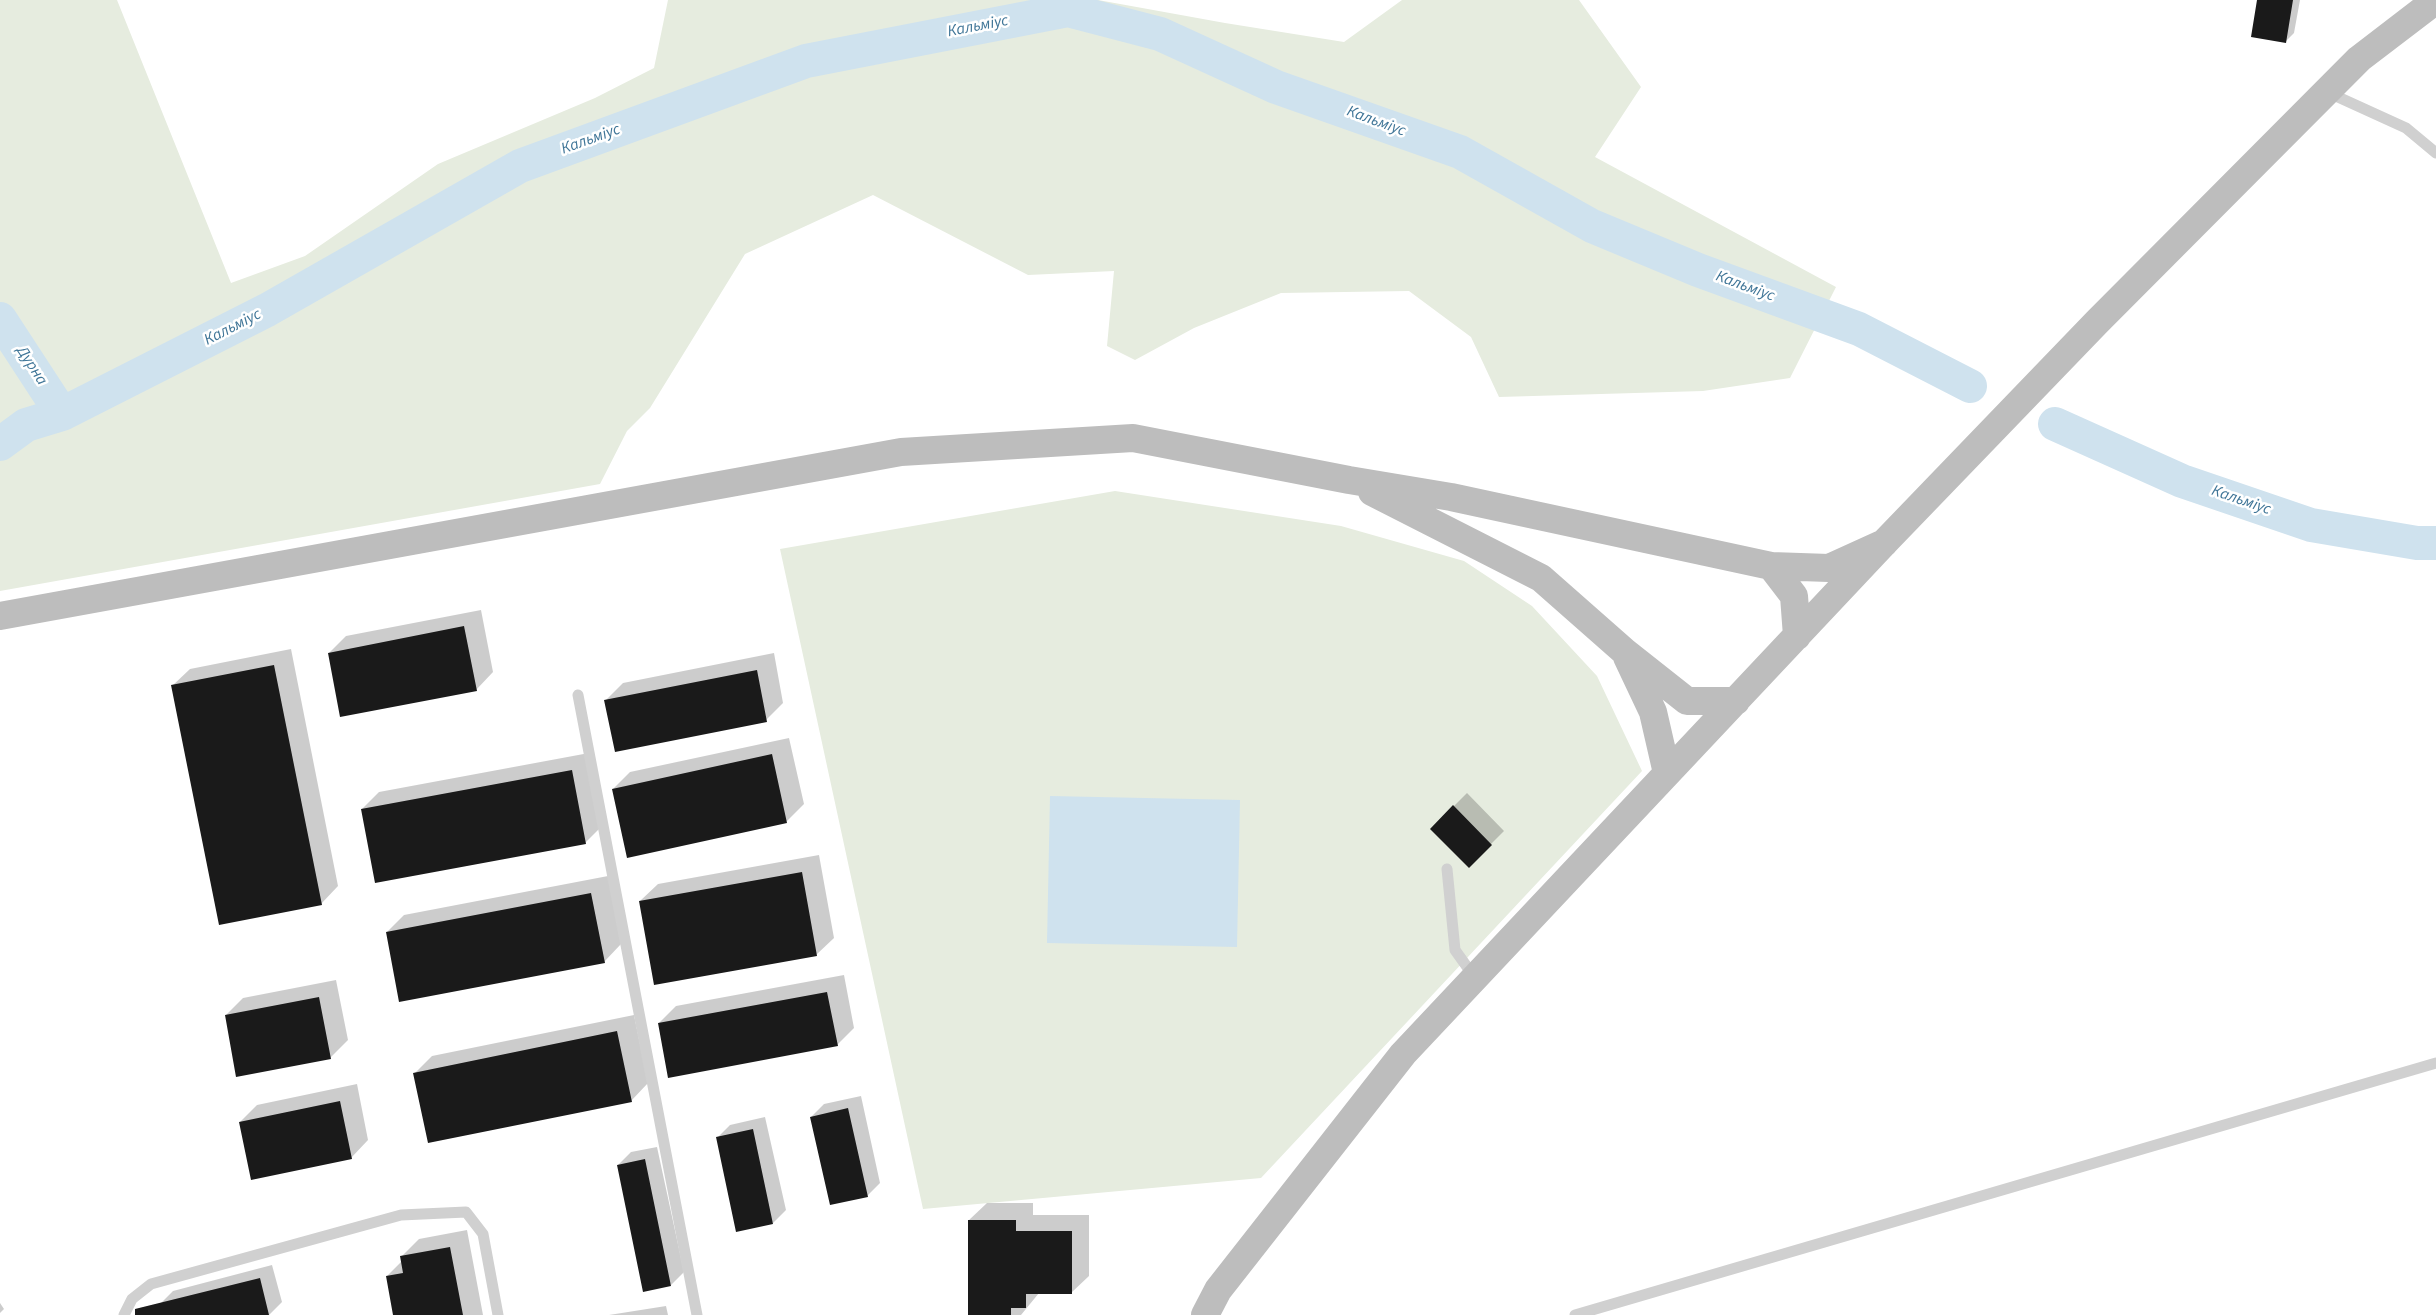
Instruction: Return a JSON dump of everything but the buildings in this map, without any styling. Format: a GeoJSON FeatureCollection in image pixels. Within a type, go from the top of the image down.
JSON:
{"type":"FeatureCollection","features":[{"type":"Feature","properties":{"kind":"street"},"geometry":{"type":"LineString","coordinates":[[1205,1315],[1218,1290],[1403,1054],[1884,543],[2097,322],[2359,59],[2436,0]]}},
{"type":"Feature","properties":{"kind":"street"},"geometry":{"type":"LineString","coordinates":[[0,616],[901,452],[1133,438],[1349,480],[1451,497],[1772,566],[1829,568],[1884,543]]}},
{"type":"Feature","properties":{"kind":"street"},"geometry":{"type":"LineString","coordinates":[[1349,480],[1541,578],[1625,652],[1687,701],[1736,701]]}},
{"type":"Feature","properties":{"kind":"street"},"geometry":{"type":"LineString","coordinates":[[1772,566],[1794,596],[1797,636]]}},
{"type":"Feature","properties":{"kind":"street"},"geometry":{"type":"LineString","coordinates":[[1625,652],[1653,712],[1667,773]]}},
{"type":"Feature","properties":{"kind":"lane"},"geometry":{"type":"LineString","coordinates":[[2327,92],[2406,128],[2436,153]]}},
{"type":"Feature","properties":{"kind":"lane"},"geometry":{"type":"LineString","coordinates":[[578,695],[697,1315]]}},
{"type":"Feature","properties":{"kind":"lane"},"geometry":{"type":"LineString","coordinates":[[1447,869],[1455,950],[1475,978]]}},
{"type":"Feature","properties":{"kind":"lane"},"geometry":{"type":"LineString","coordinates":[[1575,1315],[2436,1062]]}},
{"type":"Feature","properties":{"kind":"lane"},"geometry":{"type":"LineString","coordinates":[[124,1315],[132,1300],[151,1284],[401,1214],[466,1212],[483,1234],[498,1315]]}},
{"type":"Feature","properties":{"kind":"shaded area"},"geometry":{"type":"Polygon","coordinates":[[[0,0],[117,0],[231,283],[305,256],[438,164],[595,98],[654,68],[668,0],[1098,0],[1344,42],[1402,0],[1579,0],[1641,87],[1595,157],[1836,287],[1790,378],[1703,391],[1499,397],[1471,337],[1409,291],[1281,293],[1194,328],[1135,360],[1107,346],[1114,271],[1028,275],[873,195],[745,254],[650,408],[627,431],[600,484],[0,591],[0,0]]]}},
{"type":"Feature","properties":{"kind":"shaded area"},"geometry":{"type":"Polygon","coordinates":[[[1115,491],[1341,526],[1464,561],[1532,606],[1597,676],[1642,771],[1261,1178],[923,1209],[780,549],[1115,491]]]}},
{"type":"Feature","properties":{"kind":"water"},"geometry":{"type":"Polygon","coordinates":[[[1050,796],[1240,800],[1237,947],[1047,943],[1050,796]]]}},
{"type":"Feature","properties":{"kind":"waterway","name":"Кальміус"},"geometry":{"type":"LineString","coordinates":[[0,444],[26,425],[62,414],[267,310],[520,166],[806,61],[1068,10],[1160,34],[1276,87],[1460,152],[1592,226],[1698,270],[1859,329],[1970,386]]}},
{"type":"Feature","properties":{"kind":"waterway","name":"Дурна"},"geometry":{"type":"LineString","coordinates":[[0,319],[62,414]]}},
{"type":"Feature","properties":{"kind":"waterway","name":"Кальміус"},"geometry":{"type":"LineString","coordinates":[[2055,424],[2182,481],[2311,525],[2417,543],[2436,543]]}}]}
